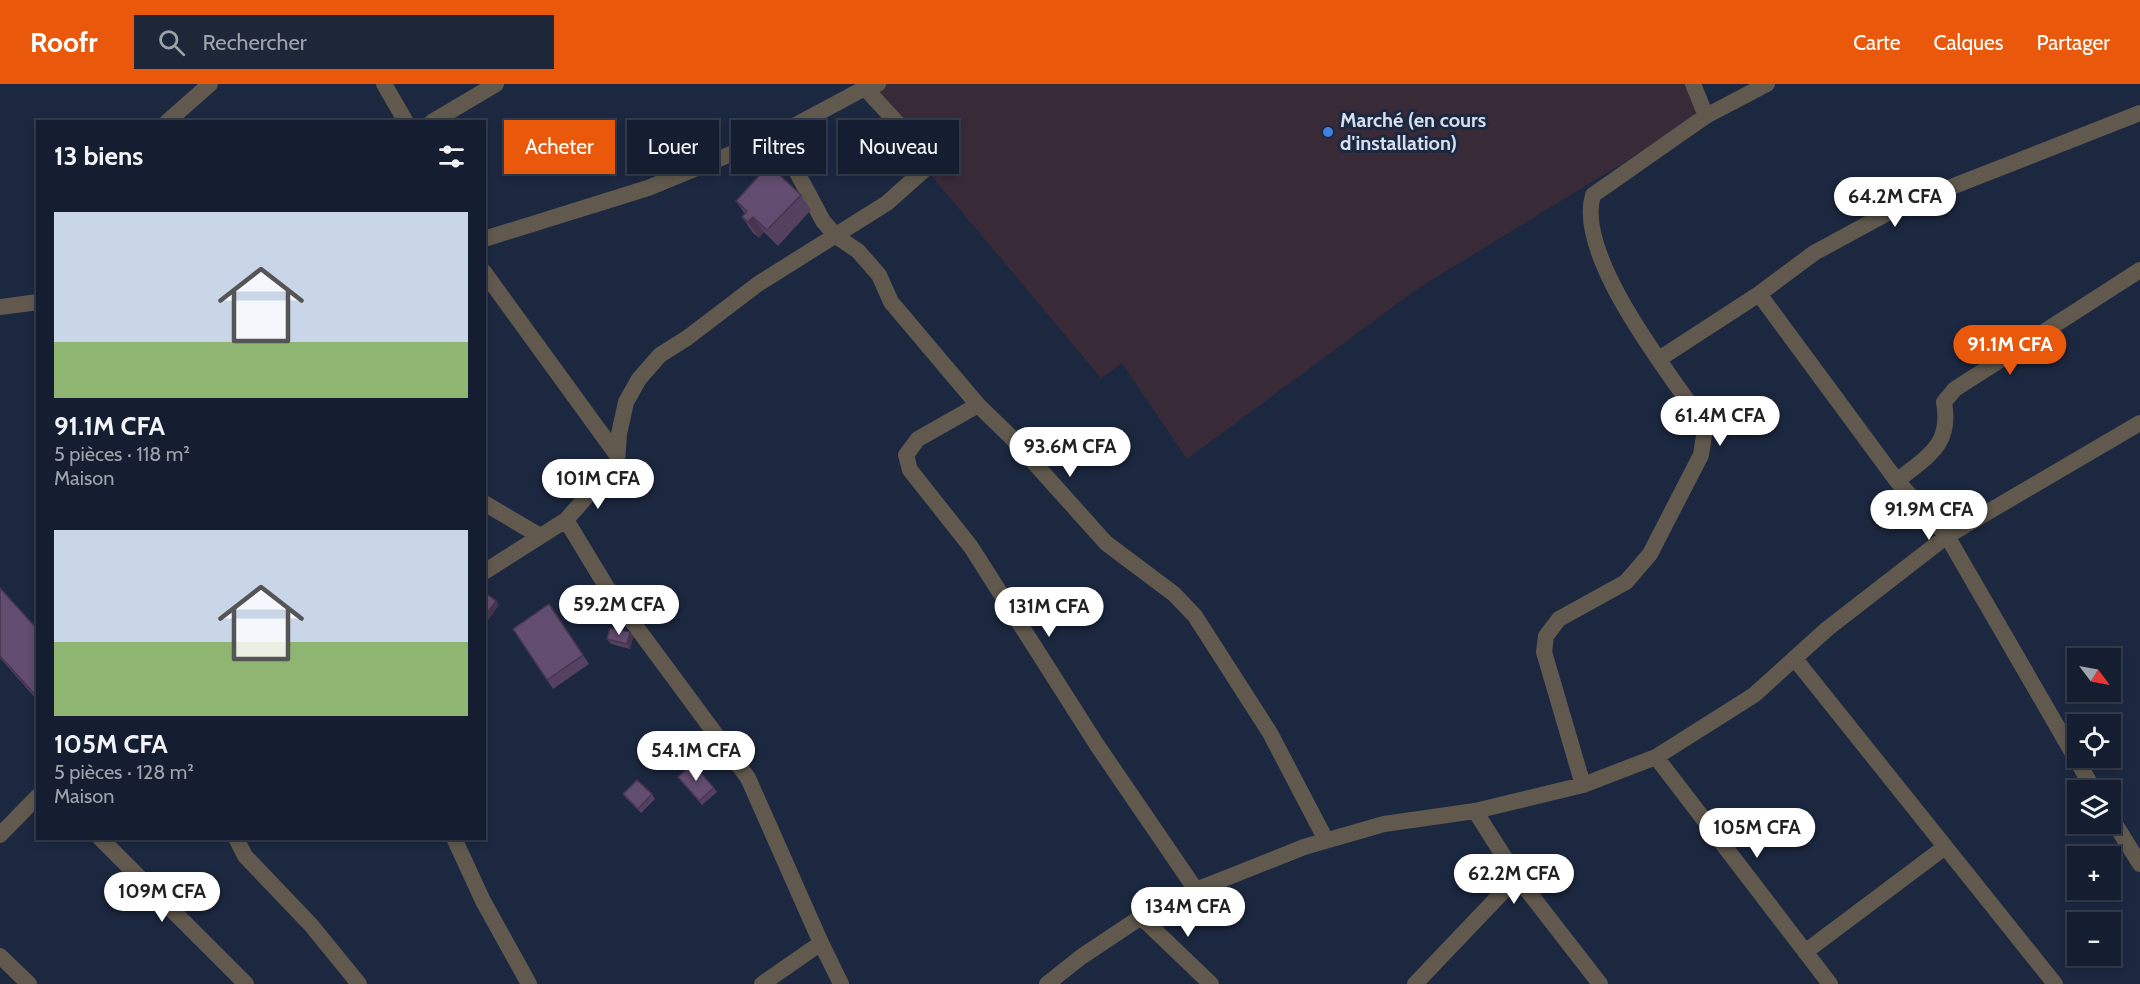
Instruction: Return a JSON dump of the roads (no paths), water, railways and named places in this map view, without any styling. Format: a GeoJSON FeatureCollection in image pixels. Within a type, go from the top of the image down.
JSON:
{"type":"FeatureCollection","features":[{"type":"Feature","properties":{"kind":"street"},"geometry":{"type":"LineString","coordinates":[[169,120],[210,84]]}},
{"type":"Feature","properties":{"kind":"street"},"geometry":{"type":"LineString","coordinates":[[384,84],[405,120]]}},
{"type":"Feature","properties":{"kind":"street"},"geometry":{"type":"LineString","coordinates":[[435,120],[496,84]]}},
{"type":"Feature","properties":{"kind":"street"},"geometry":{"type":"LineString","coordinates":[[1693,84],[1706,116]]}},
{"type":"Feature","properties":{"kind":"street"},"geometry":{"type":"LineString","coordinates":[[1583,785],[1544,652],[1546,636],[1560,619],[1626,582],[1650,554],[1701,455],[1704,435],[1699,417],[1615,291],[1591,227],[1588,210],[1593,195],[1706,116],[1767,84]]}},
{"type":"Feature","properties":{"kind":"street"},"geometry":{"type":"LineString","coordinates":[[486,571],[566,520],[613,467],[617,462],[626,402],[639,379],[660,355],[687,339],[758,284],[887,203],[933,162],[872,86],[806,120]]}},
{"type":"Feature","properties":{"kind":"street"},"geometry":{"type":"LineString","coordinates":[[1659,359],[1759,294],[1814,253],[1895,209],[2140,113]]}},
{"type":"Feature","properties":{"kind":"street"},"geometry":{"type":"LineString","coordinates":[[486,238],[648,188],[731,154]]}},
{"type":"Feature","properties":{"kind":"street"},"geometry":{"type":"LineString","coordinates":[[799,174],[824,220],[836,236],[858,251],[879,275],[891,302],[978,405],[1011,437],[1106,543],[1174,594],[1195,616],[1270,733],[1326,840]]}},
{"type":"Feature","properties":{"kind":"street"},"geometry":{"type":"LineString","coordinates":[[1897,481],[1927,456],[1943,438],[1948,423],[1944,402],[1955,389],[2140,270]]}},
{"type":"Feature","properties":{"kind":"street"},"geometry":{"type":"LineString","coordinates":[[486,275],[617,455]]}},
{"type":"Feature","properties":{"kind":"street"},"geometry":{"type":"LineString","coordinates":[[1759,294],[1897,481],[1947,536],[2088,780]]}},
{"type":"Feature","properties":{"kind":"street"},"geometry":{"type":"LineString","coordinates":[[0,307],[36,302]]}},
{"type":"Feature","properties":{"kind":"street"},"geometry":{"type":"LineString","coordinates":[[978,405],[918,439],[906,455],[910,470],[971,547],[1091,735],[1196,890]]}},
{"type":"Feature","properties":{"kind":"street"},"geometry":{"type":"LineString","coordinates":[[1047,984],[1081,957],[1141,917],[1196,890],[1326,840],[1384,824],[1475,811],[1583,785],[1656,756],[1754,695],[1827,629],[1947,536],[2140,423]]}},
{"type":"Feature","properties":{"kind":"street"},"geometry":{"type":"LineString","coordinates":[[486,504],[540,536]]}},
{"type":"Feature","properties":{"kind":"street"},"geometry":{"type":"LineString","coordinates":[[566,520],[606,586],[748,778],[841,984]]}},
{"type":"Feature","properties":{"kind":"street"},"geometry":{"type":"LineString","coordinates":[[1795,659],[2055,984]]}},
{"type":"Feature","properties":{"kind":"street"},"geometry":{"type":"LineString","coordinates":[[1656,756],[1830,984]]}},
{"type":"Feature","properties":{"kind":"street"},"geometry":{"type":"LineString","coordinates":[[0,835],[36,798]]}},
{"type":"Feature","properties":{"kind":"street"},"geometry":{"type":"LineString","coordinates":[[1475,811],[1517,877],[1600,984]]}},
{"type":"Feature","properties":{"kind":"street"},"geometry":{"type":"LineString","coordinates":[[2121,834],[2140,864]]}},
{"type":"Feature","properties":{"kind":"street"},"geometry":{"type":"LineString","coordinates":[[102,840],[246,984]]}},
{"type":"Feature","properties":{"kind":"street"},"geometry":{"type":"LineString","coordinates":[[237,840],[245,856],[311,925],[358,984]]}},
{"type":"Feature","properties":{"kind":"street"},"geometry":{"type":"LineString","coordinates":[[455,840],[483,901],[529,984]]}},
{"type":"Feature","properties":{"kind":"street"},"geometry":{"type":"LineString","coordinates":[[1805,952],[1945,848]]}},
{"type":"Feature","properties":{"kind":"street"},"geometry":{"type":"LineString","coordinates":[[1415,984],[1517,877]]}},
{"type":"Feature","properties":{"kind":"street"},"geometry":{"type":"LineString","coordinates":[[1141,917],[1210,984]]}},
{"type":"Feature","properties":{"kind":"street"},"geometry":{"type":"LineString","coordinates":[[762,984],[821,943]]}},
{"type":"Feature","properties":{"kind":"street"},"geometry":{"type":"LineString","coordinates":[[0,956],[29,984]]}},
{"type":"Feature","properties":{"kind":"place","name":"Marché (en cours d'installation)"},"geometry":{"type":"Point","coordinates":[1328,132]}}]}
